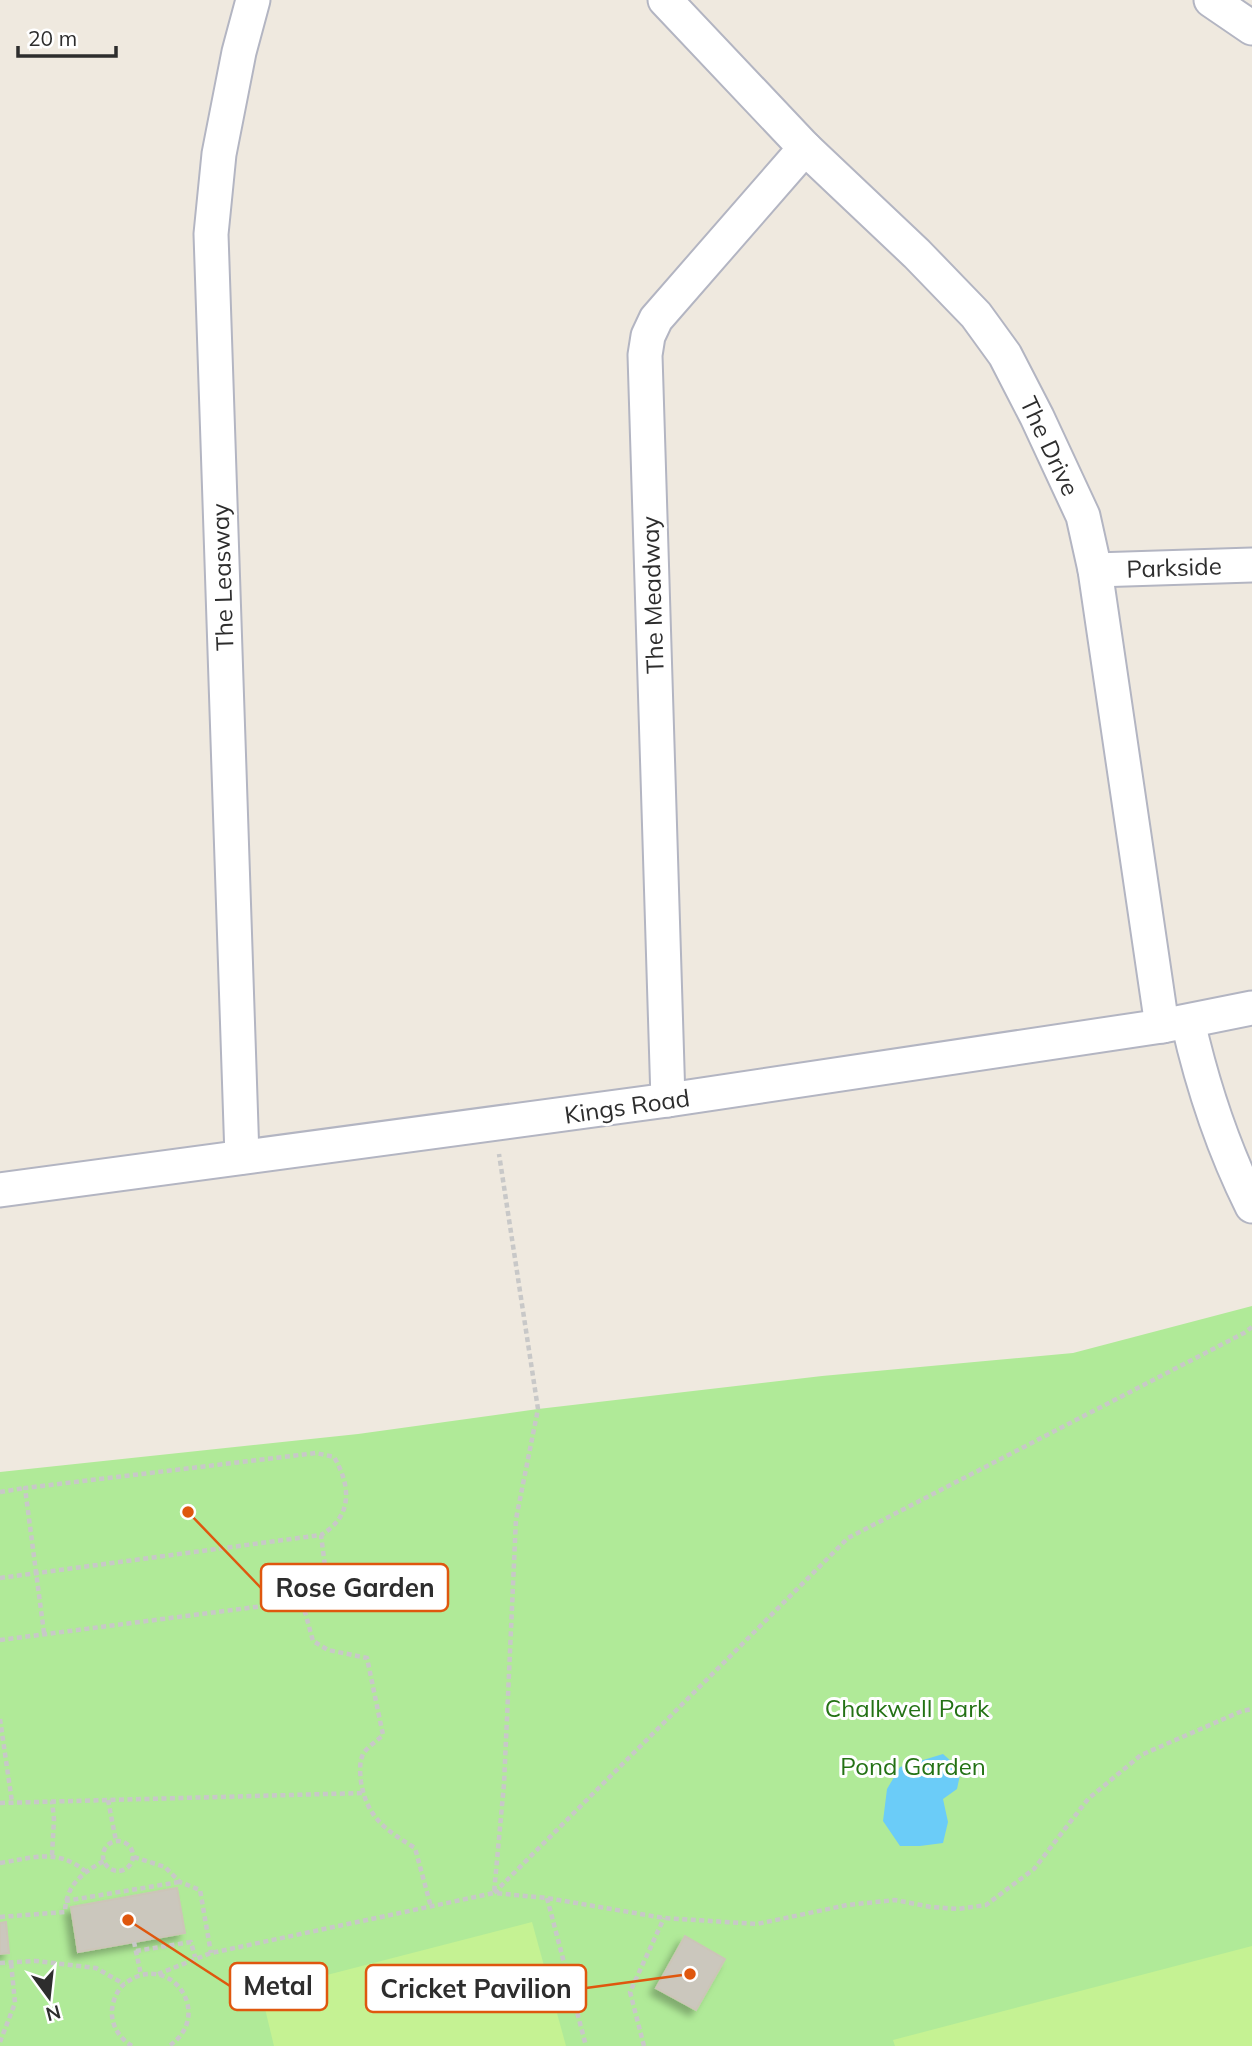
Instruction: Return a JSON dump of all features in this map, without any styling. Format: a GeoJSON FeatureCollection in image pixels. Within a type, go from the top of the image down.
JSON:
{"type":"FeatureCollection","features":[{"type":"Feature","properties":{"kind":"street","name":"The Leasway"},"geometry":{"type":"LineString","coordinates":[[242,1157],[211,234],[219,154],[239,52],[253,0]]}},
{"type":"Feature","properties":{"kind":"street","name":"The Drive"},"geometry":{"type":"LineString","coordinates":[[665,0],[805,148],[976,315],[1005,355],[1037,417],[1083,516],[1096,570],[1175,1024],[1206,1095],[1229,1159],[1252,1206]]}},
{"type":"Feature","properties":{"kind":"street"},"geometry":{"type":"LineString","coordinates":[[1211,0],[1252,28]]}},
{"type":"Feature","properties":{"kind":"street","name":"The Meadway"},"geometry":{"type":"LineString","coordinates":[[668,1100],[646,369],[648,336],[656,319],[805,148]]}},
{"type":"Feature","properties":{"kind":"street","name":"Parkside"},"geometry":{"type":"LineString","coordinates":[[1096,570],[1252,565]]}},
{"type":"Feature","properties":{"kind":"street","name":"Kings Road"},"geometry":{"type":"LineString","coordinates":[[0,1191],[668,1100],[1175,1024],[1252,1008]]}},
{"type":"Feature","properties":{"kind":"path"},"geometry":{"type":"LineString","coordinates":[[494,1893],[503,1784],[516,1518],[538,1409],[495,1125]]}},
{"type":"Feature","properties":{"kind":"path"},"geometry":{"type":"LineString","coordinates":[[494,1893],[848,1538],[1252,1327]]}},
{"type":"Feature","properties":{"kind":"path"},"geometry":{"type":"LineString","coordinates":[[0,1492],[316,1453],[334,1457],[342,1472],[346,1493],[345,1510],[335,1527],[321,1535],[0,1578]]}},
{"type":"Feature","properties":{"kind":"path"},"geometry":{"type":"LineString","coordinates":[[25,1488],[44,1633]]}},
{"type":"Feature","properties":{"kind":"path"},"geometry":{"type":"LineString","coordinates":[[0,1640],[329,1597],[321,1535]]}},
{"type":"Feature","properties":{"kind":"path"},"geometry":{"type":"LineString","coordinates":[[302,1601],[313,1641],[328,1650],[368,1658],[383,1735],[364,1753],[359,1771],[363,1793],[373,1817],[392,1834],[415,1848],[431,1907]]}},
{"type":"Feature","properties":{"kind":"path"},"geometry":{"type":"LineString","coordinates":[[132,2046],[116,2031],[112,2006],[116,1994],[124,1984],[141,1975],[158,1974],[195,1957],[211,1953],[494,1893],[547,1898],[664,1917],[757,1924],[847,1905],[895,1900],[958,1909],[986,1905],[1034,1869],[1088,1799],[1141,1755],[1252,1709]]}},
{"type":"Feature","properties":{"kind":"path"},"geometry":{"type":"LineString","coordinates":[[0,1719],[12,1802]]}},
{"type":"Feature","properties":{"kind":"path"},"geometry":{"type":"LineString","coordinates":[[494,1783],[503,1784]]}},
{"type":"Feature","properties":{"kind":"path"},"geometry":{"type":"LineString","coordinates":[[0,1803],[363,1793]]}},
{"type":"Feature","properties":{"kind":"path"},"geometry":{"type":"LineString","coordinates":[[108,1800],[116,1840]]}},
{"type":"Feature","properties":{"kind":"path"},"geometry":{"type":"LineString","coordinates":[[52,1801],[52,1855]]}},
{"type":"Feature","properties":{"kind":"path"},"geometry":{"type":"LineString","coordinates":[[116,1840],[128,1843],[132,1847],[134,1857],[130,1866],[120,1871],[110,1869],[103,1856],[106,1846],[116,1840]]}},
{"type":"Feature","properties":{"kind":"path"},"geometry":{"type":"LineString","coordinates":[[0,1863],[52,1855],[85,1871]]}},
{"type":"Feature","properties":{"kind":"path"},"geometry":{"type":"LineString","coordinates":[[134,1857],[165,1867],[180,1882],[200,1890],[211,1953]]}},
{"type":"Feature","properties":{"kind":"path"},"geometry":{"type":"LineString","coordinates":[[0,1917],[65,1912],[65,1902],[72,1884],[85,1871],[104,1861]]}},
{"type":"Feature","properties":{"kind":"path"},"geometry":{"type":"LineString","coordinates":[[65,1902],[180,1882]]}},
{"type":"Feature","properties":{"kind":"path"},"geometry":{"type":"LineString","coordinates":[[547,1898],[586,2046]]}},
{"type":"Feature","properties":{"kind":"path"},"geometry":{"type":"LineString","coordinates":[[644,2046],[630,1992],[664,1917]]}},
{"type":"Feature","properties":{"kind":"path"},"geometry":{"type":"LineString","coordinates":[[134,1942],[141,1975]]}},
{"type":"Feature","properties":{"kind":"path"},"geometry":{"type":"LineString","coordinates":[[136,1951],[191,1942],[195,1957]]}},
{"type":"Feature","properties":{"kind":"path"},"geometry":{"type":"LineString","coordinates":[[0,1963],[36,1961],[96,1968],[124,1984]]}},
{"type":"Feature","properties":{"kind":"path"},"geometry":{"type":"LineString","coordinates":[[0,2042],[15,2003],[11,1962]]}},
{"type":"Feature","properties":{"kind":"path"},"geometry":{"type":"LineString","coordinates":[[158,1974],[181,1988],[190,2012],[181,2037],[169,2046]]}},
{"type":"Feature","properties":{"kind":"green space","name":"Chalkwell Park"},"geometry":{"type":"Polygon","coordinates":[[[1252,1306],[1252,2046],[0,2046],[0,1472],[358,1434],[538,1409],[822,1376],[1073,1353],[1252,1306]]]}},
{"type":"Feature","properties":{"kind":"green space"},"geometry":{"type":"Polygon","coordinates":[[[532,1922],[566,2046],[274,2046],[261,1992],[532,1922]]]}},
{"type":"Feature","properties":{"kind":"green space"},"geometry":{"type":"Polygon","coordinates":[[[1252,1946],[1252,2046],[895,2046],[893,2040],[1252,1946]]]}},
{"type":"Feature","properties":{"kind":"water"},"geometry":{"type":"Polygon","coordinates":[[[943,1754],[961,1770],[957,1789],[943,1799],[948,1822],[943,1843],[900,1846],[883,1821],[887,1789],[900,1767],[943,1754]]]}},
{"type":"Feature","properties":{"kind":"building"},"geometry":{"type":"Polygon","coordinates":[[[177,1888],[185,1933],[78,1952],[71,1907],[177,1888]]]}},
{"type":"Feature","properties":{"kind":"building"},"geometry":{"type":"Polygon","coordinates":[[[6,1922],[9,1953],[0,1954],[0,1923],[6,1922]]]}},
{"type":"Feature","properties":{"kind":"building"},"geometry":{"type":"Polygon","coordinates":[[[685,1936],[725,1959],[696,2010],[656,1988],[685,1936]]]}},
{"type":"Feature","properties":{"kind":"place","name":"Rose Garden"},"geometry":{"type":"Point","coordinates":[188,1512]}},
{"type":"Feature","properties":{"kind":"place","name":"Metal"},"geometry":{"type":"Point","coordinates":[128,1920]}},
{"type":"Feature","properties":{"kind":"place","name":"Cricket Pavilion"},"geometry":{"type":"Point","coordinates":[690,1974]}},
{"type":"Feature","properties":{"kind":"park label","name":"Pond Garden"},"geometry":{"type":"Point","coordinates":[913,1766]}}]}
